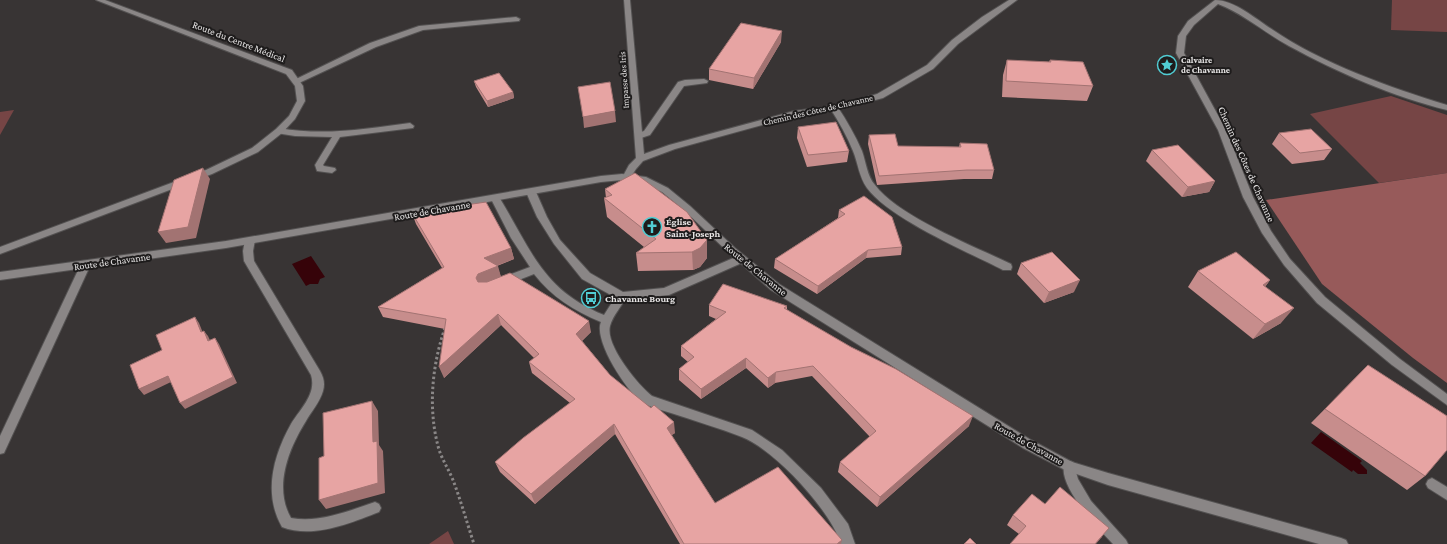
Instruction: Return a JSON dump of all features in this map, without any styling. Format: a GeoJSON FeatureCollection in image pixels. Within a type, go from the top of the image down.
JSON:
{"type":"FeatureCollection","features":[{"type":"Feature","properties":{"kind":"street","name":"Route du Centre Médical"},"geometry":{"type":"LineString","coordinates":[[100,0],[116,3],[270,64],[289,72],[296,81]]}},
{"type":"Feature","properties":{"kind":"street","name":"Impasse des Iris"},"geometry":{"type":"LineString","coordinates":[[627,0],[640,159]]}},
{"type":"Feature","properties":{"kind":"street","name":"Chemin des Côtes de Chavanne"},"geometry":{"type":"LineString","coordinates":[[640,159],[672,147],[797,113],[834,108],[880,96],[906,83],[930,67],[955,42],[985,19],[1014,0]]}},
{"type":"Feature","properties":{"kind":"street"},"geometry":{"type":"LineString","coordinates":[[1219,1],[1237,9],[1291,44],[1352,74],[1405,96],[1447,108]]}},
{"type":"Feature","properties":{"kind":"street","name":"Chemin des Côtes de Chavanne"},"geometry":{"type":"LineString","coordinates":[[1219,1],[1191,23],[1182,36],[1180,53],[1222,130],[1248,197],[1267,233],[1288,262],[1321,300],[1396,362],[1447,400]]}},
{"type":"Feature","properties":{"kind":"street"},"geometry":{"type":"LineString","coordinates":[[0,251],[209,172],[255,150],[279,131],[292,117],[301,101],[299,86],[296,81],[394,36],[422,28],[516,19]]}},
{"type":"Feature","properties":{"kind":"street"},"geometry":{"type":"LineString","coordinates":[[638,136],[647,132],[681,84],[685,82],[704,81]]}},
{"type":"Feature","properties":{"kind":"street"},"geometry":{"type":"LineString","coordinates":[[834,108],[843,121],[857,150],[870,186],[875,192],[886,202],[908,215],[1007,267]]}},
{"type":"Feature","properties":{"kind":"street"},"geometry":{"type":"LineString","coordinates":[[279,131],[312,135],[338,134],[410,126]]}},
{"type":"Feature","properties":{"kind":"street"},"geometry":{"type":"LineString","coordinates":[[332,170],[320,169],[319,165],[338,134]]}},
{"type":"Feature","properties":{"kind":"street"},"geometry":{"type":"LineString","coordinates":[[627,176],[632,167],[640,159]]}},
{"type":"Feature","properties":{"kind":"street","name":"Route de Chavanne"},"geometry":{"type":"LineString","coordinates":[[0,276],[85,266],[250,240],[496,199],[601,179],[627,176],[643,179],[656,184],[686,208],[741,259],[775,287],[1027,444],[1069,466],[1108,479],[1340,544]]}},
{"type":"Feature","properties":{"kind":"street"},"geometry":{"type":"LineString","coordinates":[[531,192],[542,217],[557,242],[586,276],[622,296],[665,292],[741,259]]}},
{"type":"Feature","properties":{"kind":"street"},"geometry":{"type":"LineString","coordinates":[[496,199],[545,282],[568,301],[595,316],[608,320]]}},
{"type":"Feature","properties":{"kind":"street"},"geometry":{"type":"LineString","coordinates":[[250,240],[248,251],[249,261],[297,340],[316,374],[319,383],[317,393],[284,448],[278,470],[279,510],[287,523],[300,526],[315,526],[375,508]]}},
{"type":"Feature","properties":{"kind":"street"},"geometry":{"type":"LineString","coordinates":[[0,449],[85,266]]}},
{"type":"Feature","properties":{"kind":"street"},"geometry":{"type":"LineString","coordinates":[[492,286],[536,269]]}},
{"type":"Feature","properties":{"kind":"street"},"geometry":{"type":"LineString","coordinates":[[622,296],[604,327],[606,341],[615,358],[648,399],[748,434],[778,454],[817,492],[843,528],[848,544]]}},
{"type":"Feature","properties":{"kind":"street"},"geometry":{"type":"LineString","coordinates":[[1069,466],[1072,481],[1087,506],[1122,544]]}},
{"type":"Feature","properties":{"kind":"street"},"geometry":{"type":"LineString","coordinates":[[1432,484],[1447,494]]}},
{"type":"Feature","properties":{"kind":"path"},"geometry":{"type":"LineString","coordinates":[[447,325],[439,343],[435,364],[435,429],[438,447],[452,478],[474,544]]}},
{"type":"Feature","properties":{"kind":"shaded area"},"geometry":{"type":"Polygon","coordinates":[[[1392,0],[1447,0],[1447,32],[1391,30],[1392,0]]]}},
{"type":"Feature","properties":{"kind":"shaded area"},"geometry":{"type":"Polygon","coordinates":[[[1391,96],[1447,115],[1447,173],[1379,183],[1310,114],[1391,96]]]}},
{"type":"Feature","properties":{"kind":"shaded area"},"geometry":{"type":"Polygon","coordinates":[[[14,110],[0,135],[0,112],[14,110]]]}},
{"type":"Feature","properties":{"kind":"shaded area"},"geometry":{"type":"Polygon","coordinates":[[[1447,173],[1447,383],[1413,358],[1322,284],[1266,200],[1447,173]]]}},
{"type":"Feature","properties":{"kind":"shaded area"},"geometry":{"type":"Polygon","coordinates":[[[311,256],[325,277],[320,279],[318,284],[310,284],[306,286],[292,264],[311,256]]]}},
{"type":"Feature","properties":{"kind":"shaded area"},"geometry":{"type":"Polygon","coordinates":[[[1321,432],[1362,461],[1360,463],[1367,470],[1367,474],[1358,474],[1353,470],[1352,472],[1311,443],[1321,432]]]}},
{"type":"Feature","properties":{"kind":"shaded area"},"geometry":{"type":"Polygon","coordinates":[[[448,531],[454,544],[429,544],[448,531]]]}},
{"type":"Feature","properties":{"kind":"building"},"geometry":{"type":"Polygon","coordinates":[[[741,23],[782,31],[754,78],[709,69],[741,23]]]}},
{"type":"Feature","properties":{"kind":"building"},"geometry":{"type":"Polygon","coordinates":[[[1007,60],[1083,62],[1093,86],[1006,81],[1007,60]]]}},
{"type":"Feature","properties":{"kind":"building"},"geometry":{"type":"Polygon","coordinates":[[[499,73],[513,92],[487,101],[474,81],[499,73]]]}},
{"type":"Feature","properties":{"kind":"building"},"geometry":{"type":"Polygon","coordinates":[[[610,82],[615,111],[583,117],[578,87],[610,82]]]}},
{"type":"Feature","properties":{"kind":"building"},"geometry":{"type":"Polygon","coordinates":[[[836,122],[849,151],[808,155],[798,127],[836,122]]]}},
{"type":"Feature","properties":{"kind":"building"},"geometry":{"type":"Polygon","coordinates":[[[1311,129],[1332,149],[1300,153],[1279,133],[1311,129]]]}},
{"type":"Feature","properties":{"kind":"building"},"geometry":{"type":"Polygon","coordinates":[[[895,134],[898,146],[961,147],[960,143],[987,144],[994,170],[967,170],[879,176],[869,135],[895,134]]]}},
{"type":"Feature","properties":{"kind":"building"},"geometry":{"type":"Polygon","coordinates":[[[1178,145],[1215,181],[1188,187],[1152,150],[1178,145]]]}},
{"type":"Feature","properties":{"kind":"building"},"geometry":{"type":"Polygon","coordinates":[[[203,168],[188,227],[158,232],[174,180],[203,168]]]}},
{"type":"Feature","properties":{"kind":"building"},"geometry":{"type":"Polygon","coordinates":[[[635,173],[687,212],[707,240],[700,248],[692,252],[636,253],[656,239],[604,198],[612,195],[605,189],[635,173]]]}},
{"type":"Feature","properties":{"kind":"building"},"geometry":{"type":"Polygon","coordinates":[[[864,196],[892,217],[902,247],[868,250],[818,286],[775,259],[845,214],[839,210],[864,196]]]}},
{"type":"Feature","properties":{"kind":"building"},"geometry":{"type":"Polygon","coordinates":[[[486,202],[511,248],[484,258],[498,266],[478,274],[476,278],[478,282],[487,282],[510,273],[589,321],[576,334],[610,375],[651,408],[654,405],[674,422],[667,428],[715,503],[778,467],[842,540],[837,544],[684,544],[614,424],[531,494],[495,462],[523,438],[575,399],[529,362],[539,354],[498,314],[439,367],[446,319],[378,307],[444,267],[412,213],[486,202]]]}},
{"type":"Feature","properties":{"kind":"building"},"geometry":{"type":"Polygon","coordinates":[[[1052,252],[1080,280],[1049,292],[1021,263],[1052,252]]]}},
{"type":"Feature","properties":{"kind":"building"},"geometry":{"type":"Polygon","coordinates":[[[1236,252],[1270,280],[1263,285],[1294,308],[1265,324],[1198,271],[1236,252]]]}},
{"type":"Feature","properties":{"kind":"building"},"geometry":{"type":"Polygon","coordinates":[[[723,284],[787,306],[784,308],[851,347],[896,369],[973,416],[880,497],[840,462],[876,431],[813,366],[776,372],[768,378],[746,358],[701,389],[679,369],[694,357],[681,346],[726,312],[709,305],[723,284]]]}},
{"type":"Feature","properties":{"kind":"building"},"geometry":{"type":"Polygon","coordinates":[[[195,317],[201,332],[204,331],[208,341],[215,338],[233,377],[180,403],[168,376],[139,389],[130,365],[162,350],[156,335],[195,317]]]}},
{"type":"Feature","properties":{"kind":"building"},"geometry":{"type":"Polygon","coordinates":[[[1368,365],[1447,416],[1447,450],[1425,476],[1325,409],[1368,365]]]}},
{"type":"Feature","properties":{"kind":"building"},"geometry":{"type":"Polygon","coordinates":[[[372,401],[373,442],[377,441],[378,483],[319,500],[319,458],[324,456],[323,413],[372,401]]]}},
{"type":"Feature","properties":{"kind":"building"},"geometry":{"type":"Polygon","coordinates":[[[1060,487],[1109,528],[1095,544],[1010,544],[1026,526],[1013,515],[1032,494],[1045,504],[1060,487]]]}},
{"type":"Feature","properties":{"kind":"building"},"geometry":{"type":"Polygon","coordinates":[[[970,538],[976,544],[964,544],[970,538]]]}},
{"type":"Feature","properties":{"kind":"place","name":"Calvaire de Chavanne"},"geometry":{"type":"Point","coordinates":[1167,65]}},
{"type":"Feature","properties":{"kind":"place","name":"Église Saint-Joseph"},"geometry":{"type":"Point","coordinates":[652,227]}},
{"type":"Feature","properties":{"kind":"place","name":"Chavanne Bourg"},"geometry":{"type":"Point","coordinates":[591,298]}}]}
